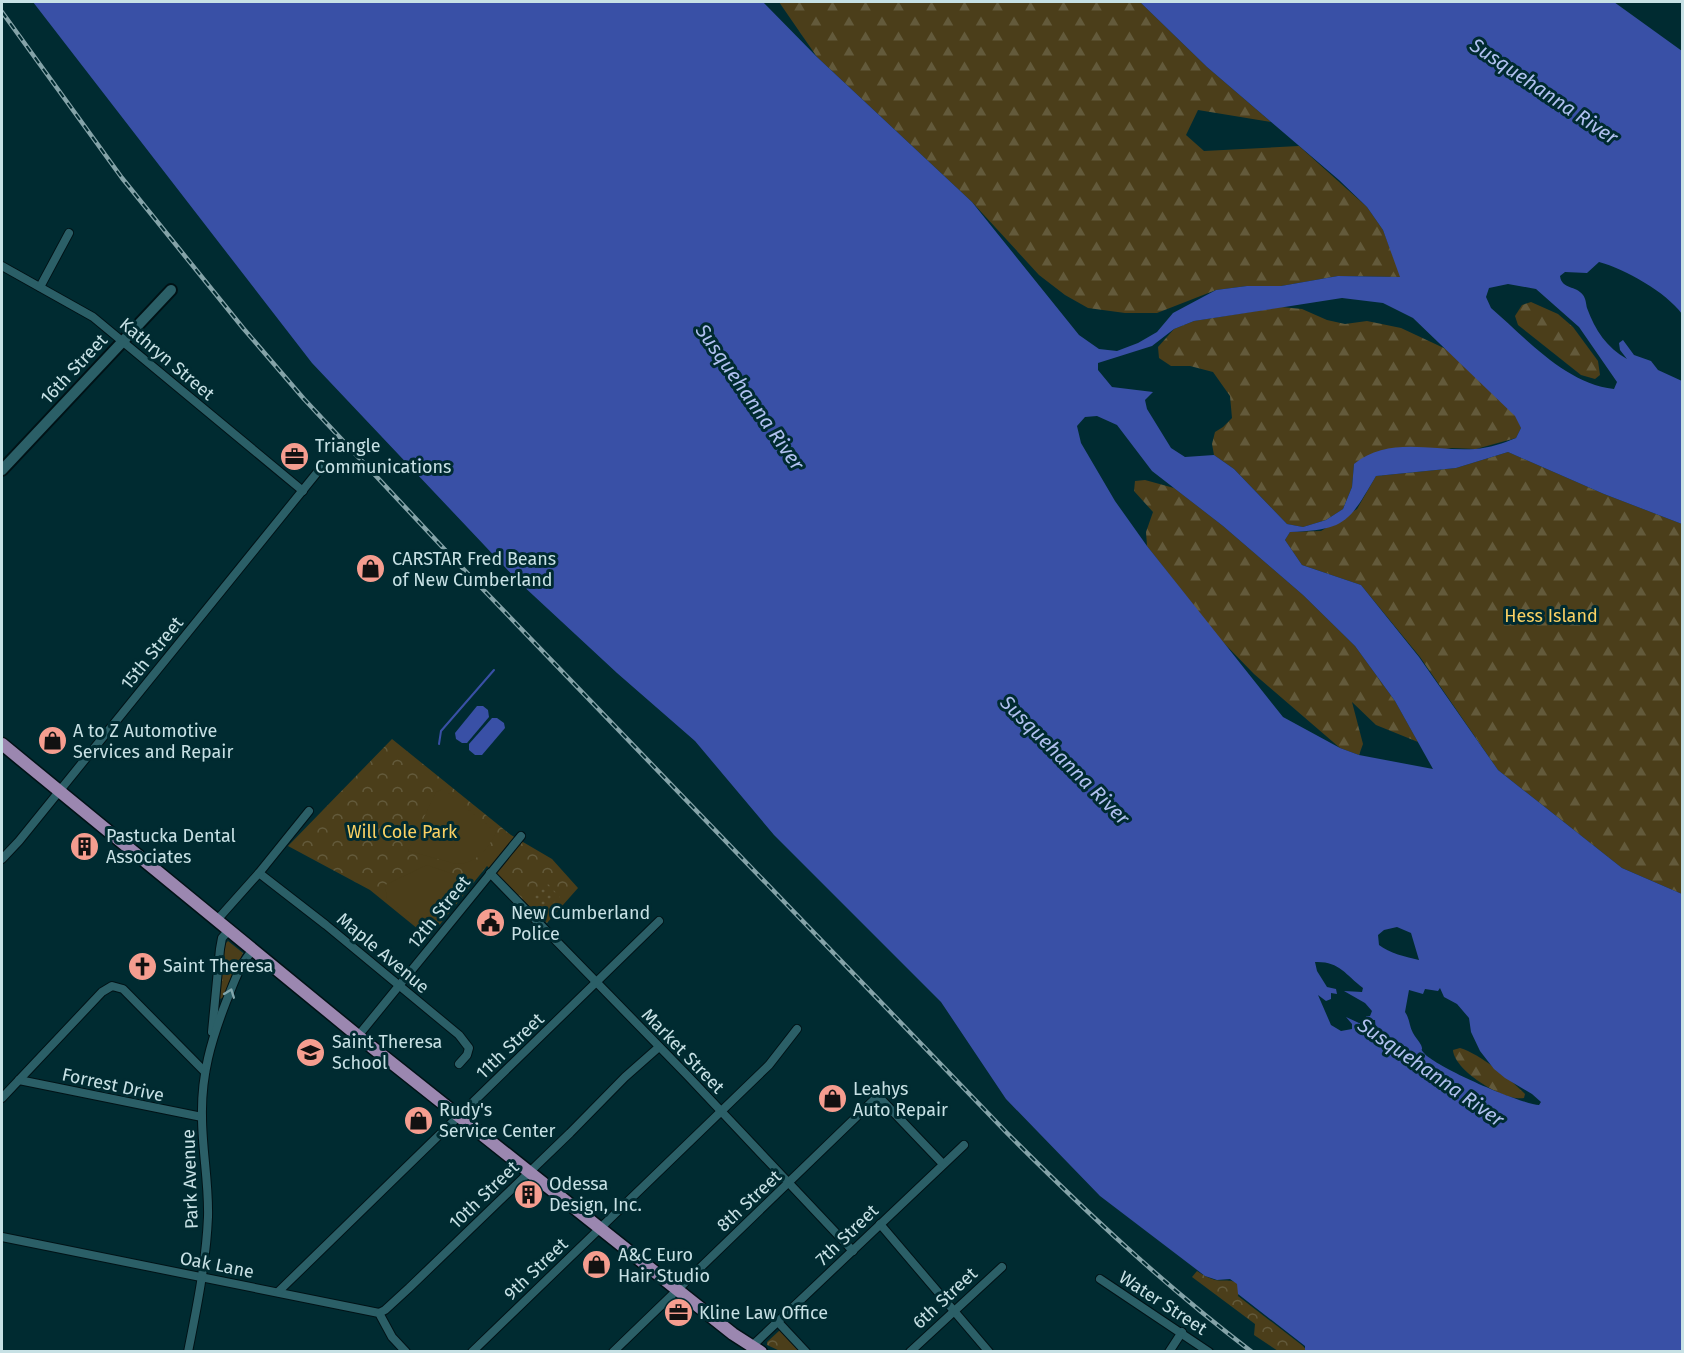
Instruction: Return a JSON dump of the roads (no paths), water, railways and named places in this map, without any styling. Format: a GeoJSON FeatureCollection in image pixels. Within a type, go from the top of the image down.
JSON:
{"type":"FeatureCollection","features":[{"type":"Feature","properties":{"kind":"main road"},"geometry":{"type":"LineString","coordinates":[[2,744],[358,1036],[677,1290],[756,1349]]}},
{"type":"Feature","properties":{"kind":"street"},"geometry":{"type":"LineString","coordinates":[[40,287],[69,233]]}},
{"type":"Feature","properties":{"kind":"street","name":"Kathryn Street"},"geometry":{"type":"LineString","coordinates":[[2,266],[93,317],[303,491]]}},
{"type":"Feature","properties":{"kind":"street","name":"16th Street"},"geometry":{"type":"LineString","coordinates":[[2,469],[171,290]]}},
{"type":"Feature","properties":{"kind":"street","name":"15th Street"},"geometry":{"type":"LineString","coordinates":[[2,859],[19,841],[324,464]]}},
{"type":"Feature","properties":{"kind":"street"},"geometry":{"type":"LineString","coordinates":[[217,920],[309,811]]}},
{"type":"Feature","properties":{"kind":"street","name":"12th Street"},"geometry":{"type":"LineString","coordinates":[[358,1036],[521,836]]}},
{"type":"Feature","properties":{"kind":"street","name":"Maple Avenue"},"geometry":{"type":"LineString","coordinates":[[259,873],[326,925],[467,1043],[469,1052],[459,1064]]}},
{"type":"Feature","properties":{"kind":"street","name":"Market Street"},"geometry":{"type":"LineString","coordinates":[[490,873],[853,1251]]}},
{"type":"Feature","properties":{"kind":"street","name":"11th Street"},"geometry":{"type":"LineString","coordinates":[[278,1292],[659,921]]}},
{"type":"Feature","properties":{"kind":"street","name":"Park Avenue"},"geometry":{"type":"LineString","coordinates":[[188,1352],[207,1241],[208,1189],[202,1118],[205,1072],[212,1040],[220,949],[222,938],[229,930]]}},
{"type":"Feature","properties":{"kind":"street","name":"Park Avenue"},"geometry":{"type":"LineString","coordinates":[[212,1040],[241,966],[253,950]]}},
{"type":"Feature","properties":{"kind":"street"},"geometry":{"type":"LineString","coordinates":[[2,1098],[102,992],[112,986],[123,989],[205,1072]]}},
{"type":"Feature","properties":{"kind":"street","name":"9th Street"},"geometry":{"type":"LineString","coordinates":[[472,1352],[769,1065],[797,1029]]}},
{"type":"Feature","properties":{"kind":"street","name":"10th Street"},"geometry":{"type":"LineString","coordinates":[[379,1313],[385,1311],[625,1077],[659,1047]]}},
{"type":"Feature","properties":{"kind":"street","name":"Forrest Drive"},"geometry":{"type":"LineString","coordinates":[[19,1080],[202,1118]]}},
{"type":"Feature","properties":{"kind":"street","name":"8th Street"},"geometry":{"type":"LineString","coordinates":[[613,1352],[878,1096],[943,1164]]}},
{"type":"Feature","properties":{"kind":"street","name":"7th Street"},"geometry":{"type":"LineString","coordinates":[[756,1349],[778,1322],[964,1145]]}},
{"type":"Feature","properties":{"kind":"street"},"geometry":{"type":"LineString","coordinates":[[879,1224],[988,1352]]}},
{"type":"Feature","properties":{"kind":"street","name":"Oak Lane"},"geometry":{"type":"LineString","coordinates":[[2,1237],[379,1313]]}},
{"type":"Feature","properties":{"kind":"street","name":"6th Street"},"geometry":{"type":"LineString","coordinates":[[909,1352],[1002,1267]]}},
{"type":"Feature","properties":{"kind":"street","name":"Water Street"},"geometry":{"type":"LineString","coordinates":[[1100,1280],[1182,1332],[1209,1352]]}},
{"type":"Feature","properties":{"kind":"street"},"geometry":{"type":"LineString","coordinates":[[379,1313],[392,1337],[406,1352]]}},
{"type":"Feature","properties":{"kind":"street"},"geometry":{"type":"LineString","coordinates":[[778,1322],[806,1352]]}},
{"type":"Feature","properties":{"kind":"street"},"geometry":{"type":"LineString","coordinates":[[1169,1352],[1182,1332]]}},
{"type":"Feature","properties":{"kind":"water","name":"Susquehanna River"},"geometry":{"type":"Polygon","coordinates":[[[33,2],[763,2],[817,57],[972,202],[1079,335],[1099,349],[1117,351],[1157,332],[1173,313],[1216,290],[1247,286],[1281,286],[1338,276],[1400,277],[1383,230],[1367,207],[1339,180],[1207,67],[1140,2],[1614,2],[1682,51],[1682,314],[1666,298],[1644,282],[1599,262],[1587,273],[1565,272],[1560,276],[1566,286],[1583,295],[1594,324],[1602,338],[1613,349],[1627,359],[1620,350],[1619,343],[1623,340],[1634,355],[1651,361],[1658,370],[1682,381],[1682,524],[1604,494],[1508,452],[1456,468],[1376,476],[1359,504],[1344,520],[1335,526],[1323,529],[1290,532],[1285,540],[1302,565],[1361,585],[1419,657],[1498,770],[1622,868],[1682,894],[1682,1351],[1305,1351],[1305,1346],[1238,1294],[1237,1284],[1230,1279],[1217,1280],[1205,1276],[1100,1196],[1006,1099],[941,1002],[774,835],[695,741],[520,583],[312,363],[33,2]],[[1508,284],[1489,288],[1486,297],[1491,308],[1533,346],[1579,378],[1614,389],[1617,382],[1579,327],[1536,289],[1508,284]],[[1342,298],[1194,321],[1174,329],[1152,346],[1098,363],[1098,370],[1112,387],[1153,392],[1145,400],[1147,409],[1171,448],[1185,457],[1214,455],[1234,469],[1287,524],[1303,527],[1326,520],[1343,509],[1352,487],[1354,464],[1368,455],[1397,447],[1486,448],[1516,438],[1521,428],[1515,416],[1413,318],[1383,303],[1342,298]],[[1097,416],[1085,417],[1077,426],[1081,443],[1115,501],[1147,546],[1283,717],[1340,748],[1359,755],[1433,769],[1395,701],[1355,646],[1303,595],[1223,526],[1152,471],[1117,425],[1097,416]],[[1397,927],[1384,930],[1378,935],[1379,945],[1403,956],[1419,960],[1411,933],[1397,927]],[[1315,962],[1317,971],[1327,987],[1336,989],[1337,994],[1331,993],[1331,999],[1326,1001],[1318,995],[1331,1025],[1341,1031],[1352,1029],[1352,1024],[1346,1017],[1359,1023],[1365,1022],[1366,1030],[1376,1032],[1375,1020],[1368,1020],[1366,1016],[1370,1016],[1372,1011],[1365,1003],[1344,991],[1362,992],[1363,988],[1336,966],[1315,962]],[[1440,988],[1438,991],[1425,989],[1423,994],[1409,990],[1405,1012],[1424,1053],[1444,1067],[1479,1084],[1539,1105],[1541,1102],[1532,1094],[1494,1069],[1480,1051],[1471,1032],[1469,1018],[1457,1004],[1444,997],[1440,988]]]}},
{"type":"Feature","properties":{"kind":"water"},"geometry":{"type":"Polygon","coordinates":[[[477,706],[483,706],[488,710],[489,717],[467,743],[462,743],[456,739],[455,733],[477,706]]]}},
{"type":"Feature","properties":{"kind":"water"},"geometry":{"type":"Polygon","coordinates":[[[492,718],[497,718],[504,723],[505,728],[482,755],[475,755],[469,750],[469,744],[492,718]]]}},
{"type":"Feature","properties":{"kind":"waterway"},"geometry":{"type":"LineString","coordinates":[[439,744],[441,731],[494,670]]}},
{"type":"Feature","properties":{"kind":"railway"},"geometry":{"type":"LineString","coordinates":[[2,12],[122,178],[243,328],[304,399],[447,552],[1007,1133],[1126,1247],[1219,1327],[1252,1352]]}},
{"type":"Feature","properties":{"kind":"place","name":"Triangle Communications"},"geometry":{"type":"Point","coordinates":[294,456]}},
{"type":"Feature","properties":{"kind":"place","name":"CARSTAR Fred Beans of New Cumberland"},"geometry":{"type":"Point","coordinates":[371,569]}},
{"type":"Feature","properties":{"kind":"place","name":"A to Z Automotive Services and Repair"},"geometry":{"type":"Point","coordinates":[52,741]}},
{"type":"Feature","properties":{"kind":"place","name":"Pastucka Dental Associates"},"geometry":{"type":"Point","coordinates":[85,846]}},
{"type":"Feature","properties":{"kind":"place","name":"New Cumberland Police"},"geometry":{"type":"Point","coordinates":[490,923]}},
{"type":"Feature","properties":{"kind":"place","name":"Saint Theresa"},"geometry":{"type":"Point","coordinates":[142,966]}},
{"type":"Feature","properties":{"kind":"place","name":"Saint Theresa School"},"geometry":{"type":"Point","coordinates":[311,1052]}},
{"type":"Feature","properties":{"kind":"place","name":"Leahys Auto Repair"},"geometry":{"type":"Point","coordinates":[832,1099]}},
{"type":"Feature","properties":{"kind":"place","name":"Rudy's Service Center"},"geometry":{"type":"Point","coordinates":[418,1120]}},
{"type":"Feature","properties":{"kind":"place","name":"Odessa Design, Inc."},"geometry":{"type":"Point","coordinates":[528,1194]}},
{"type":"Feature","properties":{"kind":"place","name":"A&C Euro Hair Studio"},"geometry":{"type":"Point","coordinates":[597,1265]}},
{"type":"Feature","properties":{"kind":"place","name":"Kline Law Office"},"geometry":{"type":"Point","coordinates":[678,1313]}},
{"type":"Feature","properties":{"kind":"park label","name":"Hess Island"},"geometry":{"type":"Point","coordinates":[1551,616]}},
{"type":"Feature","properties":{"kind":"park label","name":"Will Cole Park"},"geometry":{"type":"Point","coordinates":[402,832]}}]}
